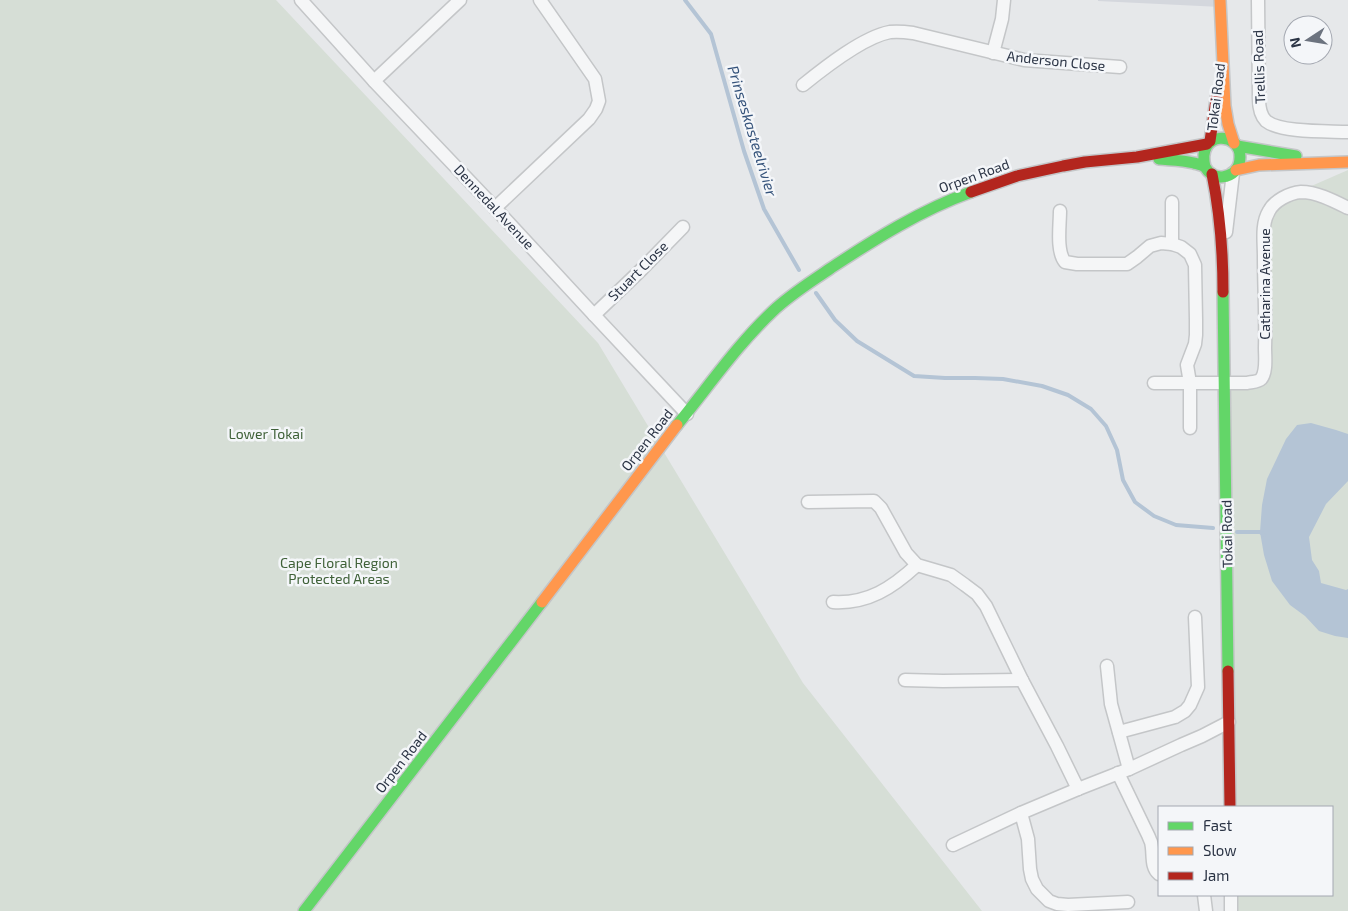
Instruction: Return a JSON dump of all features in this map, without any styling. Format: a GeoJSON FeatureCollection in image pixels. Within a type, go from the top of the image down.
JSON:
{"type":"FeatureCollection","features":[{"type":"Feature","properties":{"kind":"main road","name":"Tokai Road"},"geometry":{"type":"LineString","coordinates":[[1220,0],[1225,111],[1235,144]]}},
{"type":"Feature","properties":{"kind":"main road","name":"Tokai Road"},"geometry":{"type":"LineString","coordinates":[[1209,143],[1222,53]]}},
{"type":"Feature","properties":{"kind":"main road"},"geometry":{"type":"LineString","coordinates":[[1320,162],[1235,144],[1224,138],[1217,138],[1209,143],[1202,155],[1208,171],[1221,177],[1260,165],[1348,162]]}},
{"type":"Feature","properties":{"kind":"main road","name":"Orpen Road"},"geometry":{"type":"LineString","coordinates":[[304,911],[665,440],[740,346],[779,305],[873,240],[946,201],[998,182],[1063,166],[1137,157],[1209,143]]}},
{"type":"Feature","properties":{"kind":"main road"},"geometry":{"type":"LineString","coordinates":[[1234,172],[1241,156],[1235,144]]}},
{"type":"Feature","properties":{"kind":"main road","name":"Orpen Road"},"geometry":{"type":"LineString","coordinates":[[1137,157],[1188,162],[1208,171]]}},
{"type":"Feature","properties":{"kind":"main road","name":"Tokai Road"},"geometry":{"type":"LineString","coordinates":[[1208,171],[1217,194],[1223,261],[1230,806]]}},
{"type":"Feature","properties":{"kind":"street","name":"Dennedal Avenue"},"geometry":{"type":"LineString","coordinates":[[301,0],[374,81],[687,414]]}},
{"type":"Feature","properties":{"kind":"street"},"geometry":{"type":"LineString","coordinates":[[374,81],[460,0]]}},
{"type":"Feature","properties":{"kind":"street"},"geometry":{"type":"LineString","coordinates":[[495,208],[590,119],[598,101],[595,79],[540,0]]}},
{"type":"Feature","properties":{"kind":"street","name":"Anderson Close"},"geometry":{"type":"LineString","coordinates":[[992,53],[1002,19],[1004,0]]}},
{"type":"Feature","properties":{"kind":"street","name":"Trellis Road"},"geometry":{"type":"LineString","coordinates":[[1258,0],[1259,105],[1261,115],[1276,126],[1297,130],[1348,132]]}},
{"type":"Feature","properties":{"kind":"street","name":"Anderson Close"},"geometry":{"type":"LineString","coordinates":[[803,85],[826,66],[857,47],[890,32],[913,33],[1024,60],[1120,67]]}},
{"type":"Feature","properties":{"kind":"street","name":"Tokai Road"},"geometry":{"type":"LineString","coordinates":[[1223,261],[1230,186],[1234,172]]}},
{"type":"Feature","properties":{"kind":"street","name":"Catharina Avenue"},"geometry":{"type":"LineString","coordinates":[[1224,383],[1257,381],[1261,379],[1263,373],[1266,336],[1264,232],[1268,212],[1284,198],[1300,192],[1330,199],[1348,208]]}},
{"type":"Feature","properties":{"kind":"street"},"geometry":{"type":"LineString","coordinates":[[1172,202],[1172,244]]}},
{"type":"Feature","properties":{"kind":"street"},"geometry":{"type":"LineString","coordinates":[[1060,211],[1061,256],[1069,264],[1127,264],[1150,246],[1160,243],[1181,247],[1194,260],[1196,335],[1187,365],[1190,383],[1190,428]]}},
{"type":"Feature","properties":{"kind":"street","name":"Stuart Close"},"geometry":{"type":"LineString","coordinates":[[594,315],[683,227]]}},
{"type":"Feature","properties":{"kind":"street"},"geometry":{"type":"LineString","coordinates":[[1154,383],[1224,383]]}},
{"type":"Feature","properties":{"kind":"street"},"geometry":{"type":"LineString","coordinates":[[808,502],[874,501],[887,517],[906,553],[917,565],[951,575],[976,594],[986,606],[993,619],[1078,789]]}},
{"type":"Feature","properties":{"kind":"street"},"geometry":{"type":"LineString","coordinates":[[833,602],[847,603],[867,599],[895,583],[917,565]]}},
{"type":"Feature","properties":{"kind":"street"},"geometry":{"type":"LineString","coordinates":[[1119,732],[1175,716],[1185,711],[1190,705],[1198,687],[1195,617]]}},
{"type":"Feature","properties":{"kind":"street"},"geometry":{"type":"LineString","coordinates":[[1107,666],[1111,704],[1119,732],[1123,771],[1148,834],[1154,865],[1158,873]]}},
{"type":"Feature","properties":{"kind":"street"},"geometry":{"type":"LineString","coordinates":[[905,680],[1022,680]]}},
{"type":"Feature","properties":{"kind":"street"},"geometry":{"type":"LineString","coordinates":[[953,846],[1021,814],[1202,736],[1229,722]]}},
{"type":"Feature","properties":{"kind":"street"},"geometry":{"type":"LineString","coordinates":[[1021,814],[1028,838],[1032,879],[1037,888],[1049,901],[1068,905],[1128,902]]}},
{"type":"Feature","properties":{"kind":"street"},"geometry":{"type":"LineString","coordinates":[[1204,896],[1206,911]]}},
{"type":"Feature","properties":{"kind":"street"},"geometry":{"type":"LineString","coordinates":[[1231,896],[1232,911]]}},
{"type":"Feature","properties":{"kind":"shaded area"},"geometry":{"type":"Polygon","coordinates":[[[1220,0],[1221,7],[1098,1],[1220,0]]]}},
{"type":"Feature","properties":{"kind":"green space","name":"Cape Floral Region Protected Areas"},"geometry":{"type":"Polygon","coordinates":[[[0,0],[276,0],[598,343],[803,683],[982,911],[0,911],[0,0]]]}},
{"type":"Feature","properties":{"kind":"green space"},"geometry":{"type":"Polygon","coordinates":[[[1348,170],[1348,911],[1231,911],[1231,896],[1333,896],[1333,806],[1230,806],[1224,383],[1263,373],[1268,212],[1284,198],[1348,170]]]}},
{"type":"Feature","properties":{"kind":"water"},"geometry":{"type":"Polygon","coordinates":[[[1311,423],[1348,434],[1348,481],[1326,504],[1309,537],[1312,560],[1319,571],[1321,583],[1348,589],[1348,638],[1319,631],[1305,616],[1290,605],[1272,581],[1264,555],[1260,532],[1262,505],[1267,479],[1286,439],[1297,425],[1311,423]]]}},
{"type":"Feature","properties":{"kind":"waterway","name":"Prinseskasteelrivier"},"geometry":{"type":"LineString","coordinates":[[685,0],[711,34],[744,151],[764,209],[799,270]]}},
{"type":"Feature","properties":{"kind":"waterway","name":"Prinseskasteelrivier"},"geometry":{"type":"LineString","coordinates":[[816,293],[835,320],[857,341],[914,376],[1003,379],[1042,386],[1068,395],[1091,409],[1106,426],[1117,450],[1123,480],[1135,502],[1154,516],[1176,525],[1213,528]]}},
{"type":"Feature","properties":{"kind":"waterway","name":"Prinseskasteelrivier"},"geometry":{"type":"LineString","coordinates":[[1237,532],[1260,532],[1264,535]]}},
{"type":"Feature","properties":{"kind":"traffic: fast"},"geometry":{"type":"LineString","coordinates":[[1159,159],[1194,163],[1205,167],[1213,175],[1222,177],[1232,173],[1239,163],[1238,148],[1234,142],[1220,138],[1212,141],[1207,146],[1204,155],[1205,167]]}},
{"type":"Feature","properties":{"kind":"traffic: fast"},"geometry":{"type":"LineString","coordinates":[[1237,146],[1296,156]]}},
{"type":"Feature","properties":{"kind":"traffic: fast"},"geometry":{"type":"LineString","coordinates":[[677,425],[747,338],[787,299],[864,246],[934,207],[971,192]]}},
{"type":"Feature","properties":{"kind":"traffic: fast"},"geometry":{"type":"LineString","coordinates":[[1223,292],[1228,671]]}},
{"type":"Feature","properties":{"kind":"traffic: fast"},"geometry":{"type":"LineString","coordinates":[[304,911],[542,602]]}},
{"type":"Feature","properties":{"kind":"traffic: slow"},"geometry":{"type":"LineString","coordinates":[[1220,0],[1225,106],[1234,143]]}},
{"type":"Feature","properties":{"kind":"traffic: slow"},"geometry":{"type":"LineString","coordinates":[[1236,170],[1259,165],[1348,162]]}},
{"type":"Feature","properties":{"kind":"traffic: slow"},"geometry":{"type":"LineString","coordinates":[[542,602],[677,425]]}},
{"type":"Feature","properties":{"kind":"traffic: jam"},"geometry":{"type":"LineString","coordinates":[[1210,141],[1217,93]]}},
{"type":"Feature","properties":{"kind":"traffic: jam"},"geometry":{"type":"LineString","coordinates":[[971,192],[1017,176],[1063,166],[1137,157],[1207,144]]}},
{"type":"Feature","properties":{"kind":"traffic: jam"},"geometry":{"type":"LineString","coordinates":[[1212,174],[1220,233],[1223,292]]}},
{"type":"Feature","properties":{"kind":"traffic: jam"},"geometry":{"type":"LineString","coordinates":[[1228,671],[1230,806]]}},
{"type":"Feature","properties":{"kind":"park label","name":"Lower Tokai"},"geometry":{"type":"Point","coordinates":[266,434]}}]}
